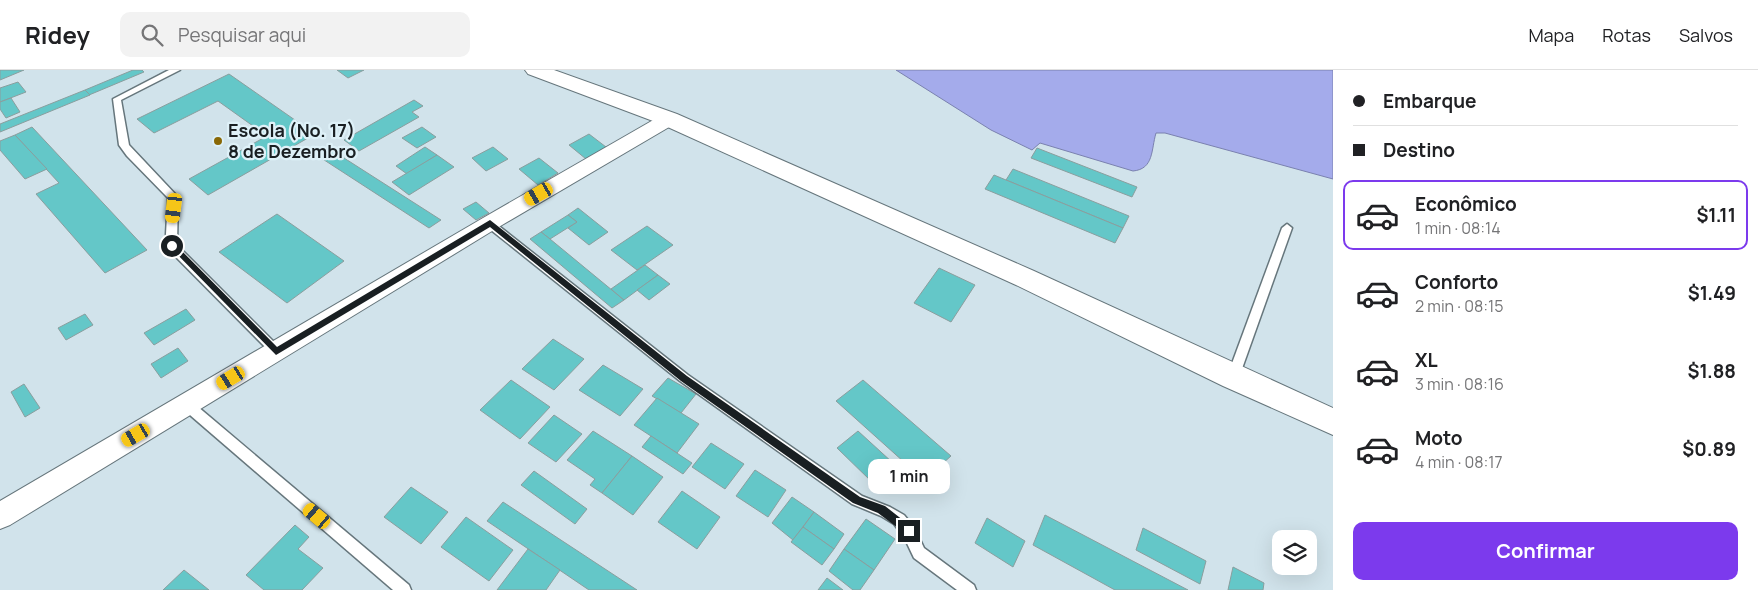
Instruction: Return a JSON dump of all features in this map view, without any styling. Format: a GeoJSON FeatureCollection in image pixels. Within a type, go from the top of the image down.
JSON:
{"type":"FeatureCollection","features":[{"type":"Feature","properties":{"kind":"street"},"geometry":{"type":"LineString","coordinates":[[535,70],[669,119],[1025,278],[1233,377],[1333,422]]}},
{"type":"Feature","properties":{"kind":"street"},"geometry":{"type":"LineString","coordinates":[[0,516],[490,223],[669,119]]}},
{"type":"Feature","properties":{"kind":"lane"},"geometry":{"type":"LineString","coordinates":[[176,70],[118,99],[124,145],[130,154],[173,197],[174,208],[170,241],[172,246],[276,351]]}},
{"type":"Feature","properties":{"kind":"lane"},"geometry":{"type":"LineString","coordinates":[[490,223],[684,378],[856,500],[882,509],[901,523],[909,531],[919,553],[970,590]]}},
{"type":"Feature","properties":{"kind":"lane"},"geometry":{"type":"LineString","coordinates":[[1233,377],[1287,228]]}},
{"type":"Feature","properties":{"kind":"lane"},"geometry":{"type":"LineString","coordinates":[[187,405],[404,590]]}},
{"type":"Feature","properties":{"kind":"water"},"geometry":{"type":"Polygon","coordinates":[[[896,70],[1333,70],[1333,179],[1165,133],[1156,133],[1148,163],[1145,167],[1133,171],[1040,143],[1032,150],[991,130],[896,70]]]}},
{"type":"Feature","properties":{"kind":"building"},"geometry":{"type":"Polygon","coordinates":[[[0,70],[24,70],[0,80],[0,70]]]}},
{"type":"Feature","properties":{"kind":"building"},"geometry":{"type":"Polygon","coordinates":[[[133,70],[142,70],[144,72],[89,95],[85,90],[133,70]]]}},
{"type":"Feature","properties":{"kind":"building"},"geometry":{"type":"Polygon","coordinates":[[[337,70],[364,70],[348,78],[337,70]]]}},
{"type":"Feature","properties":{"kind":"building"},"geometry":{"type":"Polygon","coordinates":[[[229,74],[315,134],[208,195],[189,179],[267,136],[218,101],[154,133],[137,119],[229,74]]]}},
{"type":"Feature","properties":{"kind":"building"},"geometry":{"type":"Polygon","coordinates":[[[18,82],[26,92],[0,102],[0,88],[18,82]]]}},
{"type":"Feature","properties":{"kind":"building"},"geometry":{"type":"Polygon","coordinates":[[[85,90],[90,95],[0,132],[0,124],[85,90]]]}},
{"type":"Feature","properties":{"kind":"building"},"geometry":{"type":"Polygon","coordinates":[[[11,98],[20,112],[6,118],[0,109],[0,102],[11,98]]]}},
{"type":"Feature","properties":{"kind":"building"},"geometry":{"type":"Polygon","coordinates":[[[414,100],[423,106],[412,112],[419,117],[359,151],[344,140],[414,100]]]}},
{"type":"Feature","properties":{"kind":"building"},"geometry":{"type":"Polygon","coordinates":[[[32,127],[147,250],[105,273],[36,194],[59,183],[15,135],[32,127]]]}},
{"type":"Feature","properties":{"kind":"building"},"geometry":{"type":"Polygon","coordinates":[[[422,127],[436,137],[417,148],[402,138],[422,127]]]}},
{"type":"Feature","properties":{"kind":"building"},"geometry":{"type":"Polygon","coordinates":[[[589,134],[606,147],[586,159],[569,145],[589,134]]]}},
{"type":"Feature","properties":{"kind":"building"},"geometry":{"type":"Polygon","coordinates":[[[15,135],[47,169],[25,179],[0,150],[0,141],[15,135]]]}},
{"type":"Feature","properties":{"kind":"building"},"geometry":{"type":"Polygon","coordinates":[[[425,147],[437,155],[407,174],[396,166],[425,147]]]}},
{"type":"Feature","properties":{"kind":"building"},"geometry":{"type":"Polygon","coordinates":[[[493,147],[508,159],[486,171],[472,158],[493,147]]]}},
{"type":"Feature","properties":{"kind":"building"},"geometry":{"type":"Polygon","coordinates":[[[1037,148],[1137,187],[1132,197],[1031,158],[1037,148]]]}},
{"type":"Feature","properties":{"kind":"building"},"geometry":{"type":"Polygon","coordinates":[[[330,149],[441,220],[429,228],[318,156],[330,149]]]}},
{"type":"Feature","properties":{"kind":"building"},"geometry":{"type":"Polygon","coordinates":[[[437,155],[454,167],[409,195],[392,182],[437,155]]]}},
{"type":"Feature","properties":{"kind":"building"},"geometry":{"type":"Polygon","coordinates":[[[539,158],[558,173],[538,185],[519,169],[539,158]]]}},
{"type":"Feature","properties":{"kind":"building"},"geometry":{"type":"Polygon","coordinates":[[[1013,169],[1129,216],[1123,228],[1006,180],[1013,169]]]}},
{"type":"Feature","properties":{"kind":"building"},"geometry":{"type":"Polygon","coordinates":[[[994,175],[1123,228],[1115,243],[985,189],[994,175]]]}},
{"type":"Feature","properties":{"kind":"building"},"geometry":{"type":"Polygon","coordinates":[[[476,202],[489,213],[476,220],[463,209],[476,202]]]}},
{"type":"Feature","properties":{"kind":"building"},"geometry":{"type":"Polygon","coordinates":[[[578,208],[608,232],[589,245],[568,228],[577,222],[568,215],[578,208]]]}},
{"type":"Feature","properties":{"kind":"building"},"geometry":{"type":"Polygon","coordinates":[[[277,214],[344,261],[287,303],[219,252],[277,214]]]}},
{"type":"Feature","properties":{"kind":"building"},"geometry":{"type":"Polygon","coordinates":[[[568,215],[577,222],[550,239],[541,232],[568,215]]]}},
{"type":"Feature","properties":{"kind":"building"},"geometry":{"type":"Polygon","coordinates":[[[647,226],[673,245],[637,270],[611,250],[647,226]]]}},
{"type":"Feature","properties":{"kind":"building"},"geometry":{"type":"Polygon","coordinates":[[[541,232],[624,300],[612,308],[530,239],[541,232]]]}},
{"type":"Feature","properties":{"kind":"building"},"geometry":{"type":"Polygon","coordinates":[[[645,265],[658,275],[624,300],[611,289],[645,265]]]}},
{"type":"Feature","properties":{"kind":"building"},"geometry":{"type":"Polygon","coordinates":[[[939,268],[975,285],[951,322],[914,303],[939,268]]]}},
{"type":"Feature","properties":{"kind":"building"},"geometry":{"type":"Polygon","coordinates":[[[658,275],[670,284],[649,300],[637,290],[658,275]]]}},
{"type":"Feature","properties":{"kind":"building"},"geometry":{"type":"Polygon","coordinates":[[[186,309],[195,320],[154,345],[144,333],[186,309]]]}},
{"type":"Feature","properties":{"kind":"building"},"geometry":{"type":"Polygon","coordinates":[[[85,314],[93,325],[66,340],[58,328],[85,314]]]}},
{"type":"Feature","properties":{"kind":"building"},"geometry":{"type":"Polygon","coordinates":[[[553,339],[584,359],[554,390],[522,369],[553,339]]]}},
{"type":"Feature","properties":{"kind":"building"},"geometry":{"type":"Polygon","coordinates":[[[178,348],[188,361],[161,378],[151,364],[178,348]]]}},
{"type":"Feature","properties":{"kind":"building"},"geometry":{"type":"Polygon","coordinates":[[[603,365],[643,389],[620,416],[579,390],[603,365]]]}},
{"type":"Feature","properties":{"kind":"building"},"geometry":{"type":"Polygon","coordinates":[[[668,378],[696,394],[681,413],[652,396],[668,378]]]}},
{"type":"Feature","properties":{"kind":"building"},"geometry":{"type":"Polygon","coordinates":[[[511,380],[550,407],[520,439],[480,410],[511,380]]]}},
{"type":"Feature","properties":{"kind":"building"},"geometry":{"type":"Polygon","coordinates":[[[863,380],[951,456],[924,480],[836,401],[863,380]]]}},
{"type":"Feature","properties":{"kind":"building"},"geometry":{"type":"Polygon","coordinates":[[[24,384],[40,408],[25,417],[11,392],[24,384]]]}},
{"type":"Feature","properties":{"kind":"building"},"geometry":{"type":"Polygon","coordinates":[[[657,398],[699,424],[677,453],[634,425],[657,398]]]}},
{"type":"Feature","properties":{"kind":"building"},"geometry":{"type":"Polygon","coordinates":[[[554,415],[582,434],[556,462],[528,443],[554,415]]]}},
{"type":"Feature","properties":{"kind":"building"},"geometry":{"type":"Polygon","coordinates":[[[593,431],[632,456],[602,493],[590,485],[595,479],[567,460],[593,431]]]}},
{"type":"Feature","properties":{"kind":"building"},"geometry":{"type":"Polygon","coordinates":[[[858,431],[893,463],[872,482],[837,448],[858,431]]]}},
{"type":"Feature","properties":{"kind":"building"},"geometry":{"type":"Polygon","coordinates":[[[651,436],[692,463],[683,474],[642,447],[651,436]]]}},
{"type":"Feature","properties":{"kind":"building"},"geometry":{"type":"Polygon","coordinates":[[[711,443],[744,464],[725,489],[692,467],[711,443]]]}},
{"type":"Feature","properties":{"kind":"building"},"geometry":{"type":"Polygon","coordinates":[[[632,456],[663,477],[633,515],[602,493],[632,456]]]}},
{"type":"Feature","properties":{"kind":"building"},"geometry":{"type":"Polygon","coordinates":[[[755,470],[786,490],[768,517],[736,496],[755,470]]]}},
{"type":"Feature","properties":{"kind":"building"},"geometry":{"type":"Polygon","coordinates":[[[534,471],[587,509],[575,524],[521,485],[534,471]]]}},
{"type":"Feature","properties":{"kind":"building"},"geometry":{"type":"Polygon","coordinates":[[[411,487],[448,512],[421,544],[384,517],[411,487]]]}},
{"type":"Feature","properties":{"kind":"building"},"geometry":{"type":"Polygon","coordinates":[[[682,491],[720,517],[697,549],[658,522],[682,491]]]}},
{"type":"Feature","properties":{"kind":"building"},"geometry":{"type":"Polygon","coordinates":[[[792,497],[814,512],[793,540],[772,523],[792,497]]]}},
{"type":"Feature","properties":{"kind":"building"},"geometry":{"type":"Polygon","coordinates":[[[503,502],[637,590],[589,590],[487,521],[503,502]]]}},
{"type":"Feature","properties":{"kind":"building"},"geometry":{"type":"Polygon","coordinates":[[[814,512],[844,534],[834,549],[803,527],[814,512]]]}},
{"type":"Feature","properties":{"kind":"building"},"geometry":{"type":"Polygon","coordinates":[[[1045,515],[1188,590],[1115,590],[1033,545],[1045,515]]]}},
{"type":"Feature","properties":{"kind":"building"},"geometry":{"type":"Polygon","coordinates":[[[466,517],[513,550],[489,581],[441,547],[466,517]]]}},
{"type":"Feature","properties":{"kind":"building"},"geometry":{"type":"Polygon","coordinates":[[[987,518],[1025,541],[1013,567],[975,543],[987,518]]]}},
{"type":"Feature","properties":{"kind":"building"},"geometry":{"type":"Polygon","coordinates":[[[866,519],[895,539],[874,570],[844,549],[866,519]]]}},
{"type":"Feature","properties":{"kind":"building"},"geometry":{"type":"Polygon","coordinates":[[[295,525],[309,537],[298,549],[323,568],[302,590],[264,590],[246,575],[295,525]]]}},
{"type":"Feature","properties":{"kind":"building"},"geometry":{"type":"Polygon","coordinates":[[[803,527],[834,549],[822,565],[791,542],[803,527]]]}},
{"type":"Feature","properties":{"kind":"building"},"geometry":{"type":"Polygon","coordinates":[[[1143,528],[1206,561],[1200,584],[1136,550],[1143,528]]]}},
{"type":"Feature","properties":{"kind":"building"},"geometry":{"type":"Polygon","coordinates":[[[528,549],[560,570],[546,590],[497,590],[528,549]]]}},
{"type":"Feature","properties":{"kind":"building"},"geometry":{"type":"Polygon","coordinates":[[[844,549],[874,570],[860,590],[853,590],[829,571],[844,549]]]}},
{"type":"Feature","properties":{"kind":"building"},"geometry":{"type":"Polygon","coordinates":[[[1233,567],[1264,583],[1263,590],[1228,590],[1233,567]]]}},
{"type":"Feature","properties":{"kind":"building"},"geometry":{"type":"Polygon","coordinates":[[[184,570],[209,590],[163,590],[184,570]]]}},
{"type":"Feature","properties":{"kind":"building"},"geometry":{"type":"Polygon","coordinates":[[[827,578],[843,590],[818,590],[827,578]]]}},
{"type":"Feature","properties":{"kind":"place","name":"Escola (No. 17) 8 de Dezembro"},"geometry":{"type":"Point","coordinates":[218,141]}},
{"type":"Feature","properties":{"kind":"route"},"geometry":{"type":"LineString","coordinates":[[172,246],[276,351],[490,223],[684,378],[856,500],[882,509],[909,531]]}}]}
